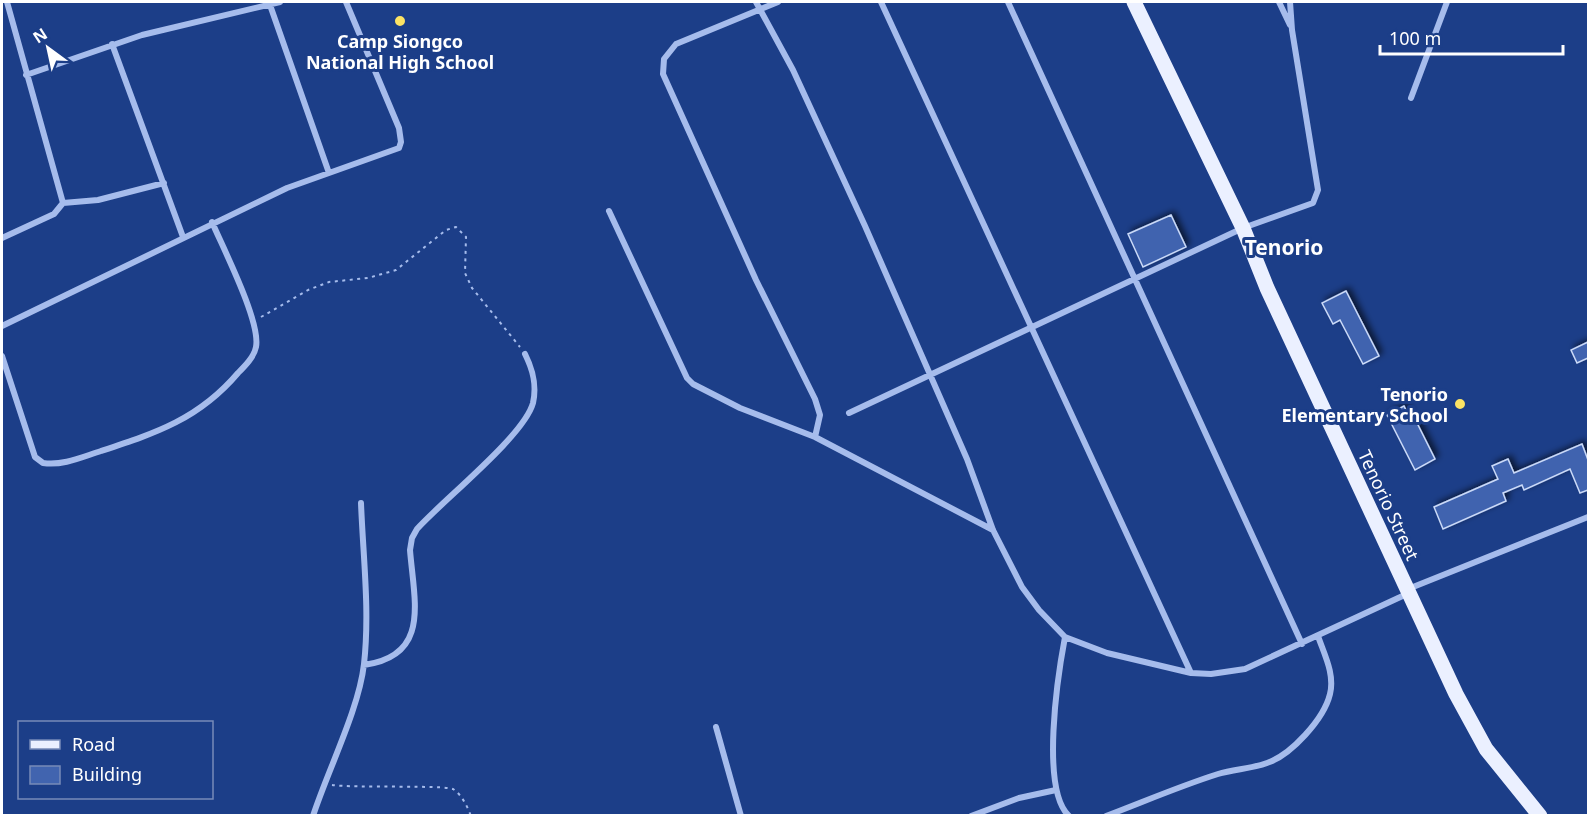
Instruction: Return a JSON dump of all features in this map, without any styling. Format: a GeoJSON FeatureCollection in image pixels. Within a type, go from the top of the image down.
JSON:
{"type":"FeatureCollection","features":[{"type":"Feature","properties":{"kind":"main road","name":"Tenorio Street"},"geometry":{"type":"LineString","coordinates":[[1139,3],[1456,694],[1486,749],[1540,816]]}},
{"type":"Feature","properties":{"kind":"street"},"geometry":{"type":"LineString","coordinates":[[2,238],[54,214],[61,208],[63,202],[7,2]]}},
{"type":"Feature","properties":{"kind":"street"},"geometry":{"type":"LineString","coordinates":[[26,75],[112,44],[188,23],[280,2]]}},
{"type":"Feature","properties":{"kind":"street"},"geometry":{"type":"LineString","coordinates":[[2,326],[212,222],[287,188],[399,148],[401,142],[399,129],[346,2]]}},
{"type":"Feature","properties":{"kind":"street"},"geometry":{"type":"LineString","coordinates":[[756,2],[793,70],[932,375],[993,530],[1022,587],[1039,610],[1065,637],[1107,652],[1191,673],[1211,674],[1245,669],[1302,644],[1408,591],[1588,517]]}},
{"type":"Feature","properties":{"kind":"street"},"geometry":{"type":"LineString","coordinates":[[778,2],[676,44],[664,59],[663,75],[751,269],[815,399],[820,415],[815,437]]}},
{"type":"Feature","properties":{"kind":"street"},"geometry":{"type":"LineString","coordinates":[[881,2],[1191,673]]}},
{"type":"Feature","properties":{"kind":"street"},"geometry":{"type":"LineString","coordinates":[[1008,2],[1302,644]]}},
{"type":"Feature","properties":{"kind":"street"},"geometry":{"type":"LineString","coordinates":[[1279,2],[1292,30]]}},
{"type":"Feature","properties":{"kind":"street"},"geometry":{"type":"LineString","coordinates":[[849,413],[1244,228],[1308,206],[1318,196],[1292,30],[1290,2]]}},
{"type":"Feature","properties":{"kind":"street"},"geometry":{"type":"LineString","coordinates":[[1411,98],[1447,2]]}},
{"type":"Feature","properties":{"kind":"street"},"geometry":{"type":"LineString","coordinates":[[270,5],[329,173]]}},
{"type":"Feature","properties":{"kind":"street"},"geometry":{"type":"LineString","coordinates":[[112,44],[183,237]]}},
{"type":"Feature","properties":{"kind":"street"},"geometry":{"type":"LineString","coordinates":[[63,202],[99,200],[164,183]]}},
{"type":"Feature","properties":{"kind":"street"},"geometry":{"type":"LineString","coordinates":[[609,211],[687,378],[693,384],[740,408],[815,437],[993,530]]}},
{"type":"Feature","properties":{"kind":"street"},"geometry":{"type":"LineString","coordinates":[[2,356],[35,457],[43,464],[56,464],[160,431],[200,410],[222,391],[252,357],[257,345],[253,322],[212,222]]}},
{"type":"Feature","properties":{"kind":"street"},"geometry":{"type":"LineString","coordinates":[[364,665],[392,658],[404,649],[411,637],[414,623],[410,550],[412,538],[417,529],[509,438],[532,405],[535,388],[533,370],[525,354]]}},
{"type":"Feature","properties":{"kind":"street"},"geometry":{"type":"LineString","coordinates":[[313,816],[357,692],[364,665],[365,597],[361,503]]}},
{"type":"Feature","properties":{"kind":"street"},"geometry":{"type":"LineString","coordinates":[[1106,816],[1218,774],[1266,764],[1281,758],[1295,746],[1322,711],[1330,693],[1329,666],[1318,636]]}},
{"type":"Feature","properties":{"kind":"street"},"geometry":{"type":"LineString","coordinates":[[1065,637],[1055,703],[1056,790],[1060,805],[1069,816]]}},
{"type":"Feature","properties":{"kind":"street"},"geometry":{"type":"LineString","coordinates":[[716,727],[741,816]]}},
{"type":"Feature","properties":{"kind":"street"},"geometry":{"type":"LineString","coordinates":[[971,816],[1019,798],[1056,790]]}},
{"type":"Feature","properties":{"kind":"path"},"geometry":{"type":"LineString","coordinates":[[253,322],[308,290],[329,282],[368,278],[396,270],[446,230],[456,227],[466,237],[465,273],[472,288],[525,354]]}},
{"type":"Feature","properties":{"kind":"path"},"geometry":{"type":"LineString","coordinates":[[323,784],[364,789],[446,786],[460,796],[471,816]]}},
{"type":"Feature","properties":{"kind":"building"},"geometry":{"type":"Polygon","coordinates":[[[1171,215],[1186,247],[1143,267],[1128,234],[1171,215]]]}},
{"type":"Feature","properties":{"kind":"building"},"geometry":{"type":"Polygon","coordinates":[[[1346,291],[1379,356],[1363,364],[1340,320],[1333,324],[1322,303],[1346,291]]]}},
{"type":"Feature","properties":{"kind":"building"},"geometry":{"type":"Polygon","coordinates":[[[1588,342],[1588,358],[1577,363],[1571,350],[1588,342]]]}},
{"type":"Feature","properties":{"kind":"building"},"geometry":{"type":"Polygon","coordinates":[[[1404,406],[1412,423],[1416,421],[1435,459],[1415,470],[1387,415],[1404,406]]]}},
{"type":"Feature","properties":{"kind":"building"},"geometry":{"type":"Polygon","coordinates":[[[1582,444],[1588,460],[1588,490],[1580,493],[1570,469],[1524,490],[1522,485],[1503,493],[1506,501],[1443,529],[1434,507],[1498,479],[1492,466],[1508,459],[1514,473],[1582,444]]]}},
{"type":"Feature","properties":{"kind":"place","name":"Camp Siongco National High School"},"geometry":{"type":"Point","coordinates":[400,21]}},
{"type":"Feature","properties":{"kind":"place","name":"Tenorio Elementary School"},"geometry":{"type":"Point","coordinates":[1460,404]}},
{"type":"Feature","properties":{"kind":"district","name":"Tenorio"},"geometry":{"type":"Point","coordinates":[1284,247]}}]}
